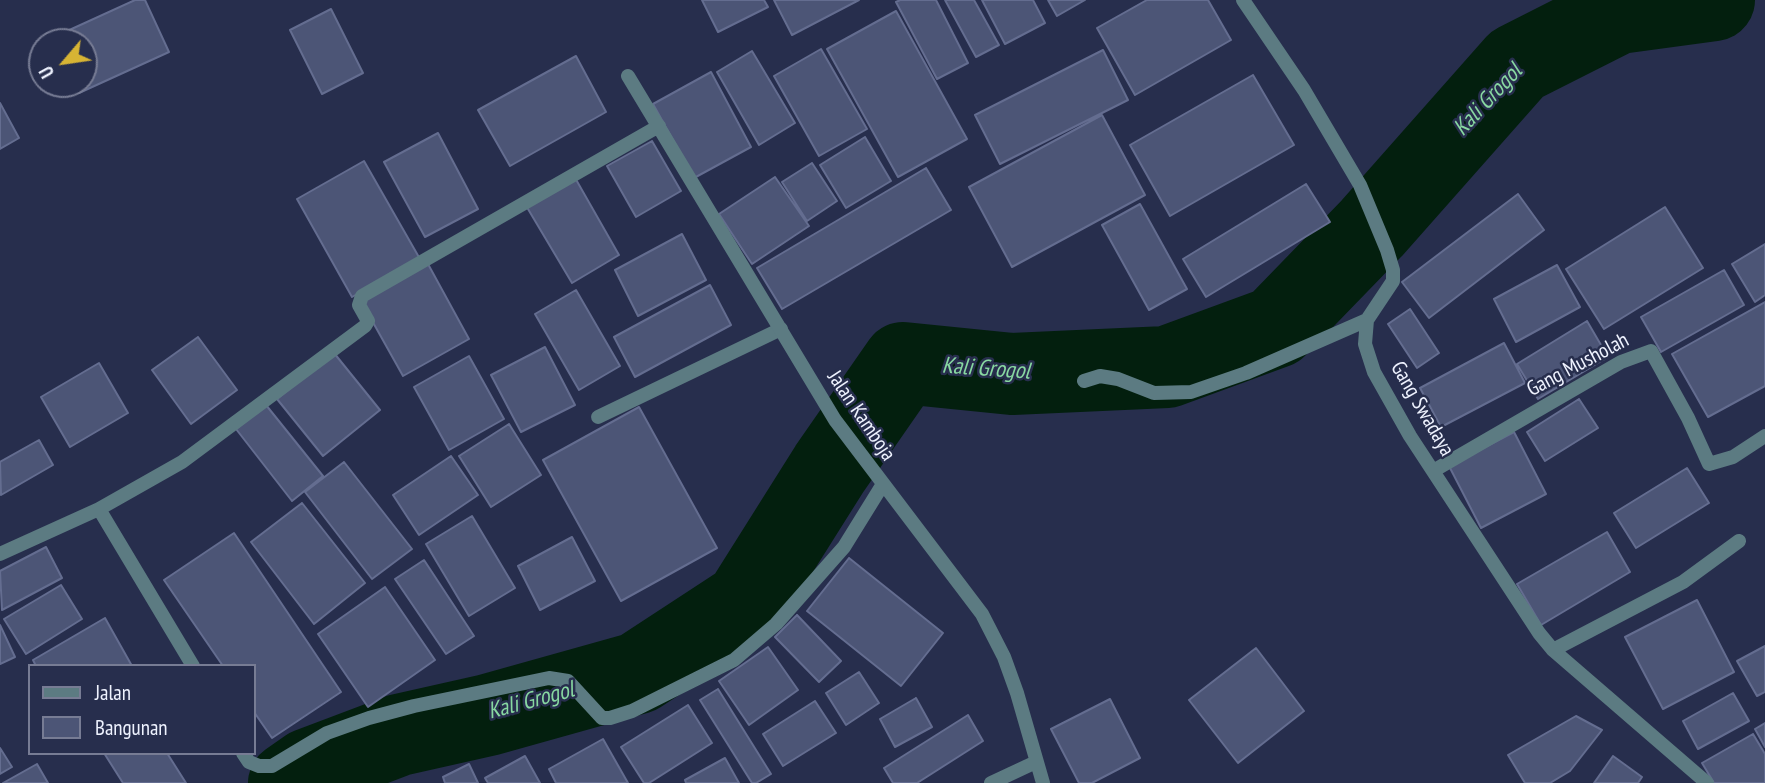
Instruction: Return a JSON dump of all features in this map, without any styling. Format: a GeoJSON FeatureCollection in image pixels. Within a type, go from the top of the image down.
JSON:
{"type":"FeatureCollection","features":[{"type":"Feature","properties":{"kind":"street"},"geometry":{"type":"LineString","coordinates":[[1084,382],[1100,376],[1118,379],[1154,393],[1191,392],[1246,373],[1367,320],[1393,281],[1387,250],[1360,185],[1304,90],[1243,0]]}},
{"type":"Feature","properties":{"kind":"street","name":"Jalan Kamboja"},"geometry":{"type":"LineString","coordinates":[[628,76],[835,420],[982,614],[1004,657],[1017,693],[1043,783]]}},
{"type":"Feature","properties":{"kind":"street"},"geometry":{"type":"LineString","coordinates":[[0,554],[99,509],[181,462],[365,327],[368,321],[359,305],[362,296],[659,127]]}},
{"type":"Feature","properties":{"kind":"street","name":"Gang Swadaya"},"geometry":{"type":"LineString","coordinates":[[1367,320],[1365,344],[1374,372],[1433,471],[1539,633],[1553,650],[1707,783]]}},
{"type":"Feature","properties":{"kind":"street"},"geometry":{"type":"LineString","coordinates":[[598,417],[781,330]]}},
{"type":"Feature","properties":{"kind":"street","name":"Gang Musholah"},"geometry":{"type":"LineString","coordinates":[[1433,471],[1621,362],[1651,351],[1688,418],[1709,464],[1734,457],[1765,436]]}},
{"type":"Feature","properties":{"kind":"street"},"geometry":{"type":"LineString","coordinates":[[244,755],[249,762],[259,766],[272,766],[327,733],[369,718],[549,678],[568,681],[602,718],[618,716],[734,660],[776,624],[844,547],[883,484]]}},
{"type":"Feature","properties":{"kind":"street"},"geometry":{"type":"LineString","coordinates":[[99,509],[192,664]]}},
{"type":"Feature","properties":{"kind":"street"},"geometry":{"type":"LineString","coordinates":[[1553,650],[1682,582],[1739,541]]}},
{"type":"Feature","properties":{"kind":"street"},"geometry":{"type":"LineString","coordinates":[[991,783],[1036,762]]}},
{"type":"Feature","properties":{"kind":"building"},"geometry":{"type":"Polygon","coordinates":[[[135,0],[145,0],[169,52],[98,84],[98,28],[74,28],[135,0]]]}},
{"type":"Feature","properties":{"kind":"building"},"geometry":{"type":"Polygon","coordinates":[[[702,0],[764,0],[768,7],[718,32],[702,0]]]}},
{"type":"Feature","properties":{"kind":"building"},"geometry":{"type":"Polygon","coordinates":[[[774,0],[859,0],[792,35],[774,0]]]}},
{"type":"Feature","properties":{"kind":"building"},"geometry":{"type":"Polygon","coordinates":[[[936,0],[968,63],[937,79],[896,2],[936,0]]]}},
{"type":"Feature","properties":{"kind":"building"},"geometry":{"type":"Polygon","coordinates":[[[945,0],[974,0],[999,45],[976,57],[945,0]]]}},
{"type":"Feature","properties":{"kind":"building"},"geometry":{"type":"Polygon","coordinates":[[[982,0],[1033,0],[1045,23],[1005,44],[982,0]]]}},
{"type":"Feature","properties":{"kind":"building"},"geometry":{"type":"Polygon","coordinates":[[[1048,0],[1085,0],[1057,16],[1048,0]]]}},
{"type":"Feature","properties":{"kind":"building"},"geometry":{"type":"Polygon","coordinates":[[[1147,0],[1208,0],[1231,40],[1135,95],[1097,28],[1147,0]]]}},
{"type":"Feature","properties":{"kind":"building"},"geometry":{"type":"Polygon","coordinates":[[[331,9],[363,73],[322,94],[290,30],[331,9]]]}},
{"type":"Feature","properties":{"kind":"building"},"geometry":{"type":"Polygon","coordinates":[[[896,11],[967,139],[898,177],[827,49],[896,11]]]}},
{"type":"Feature","properties":{"kind":"building"},"geometry":{"type":"Polygon","coordinates":[[[821,49],[867,129],[819,156],[774,76],[821,49]]]}},
{"type":"Feature","properties":{"kind":"building"},"geometry":{"type":"Polygon","coordinates":[[[1103,50],[1128,100],[1000,164],[975,115],[1103,50]]]}},
{"type":"Feature","properties":{"kind":"building"},"geometry":{"type":"Polygon","coordinates":[[[752,51],[795,123],[759,145],[717,72],[752,51]]]}},
{"type":"Feature","properties":{"kind":"building"},"geometry":{"type":"Polygon","coordinates":[[[576,56],[606,112],[510,166],[478,110],[576,56]]]}},
{"type":"Feature","properties":{"kind":"building"},"geometry":{"type":"Polygon","coordinates":[[[711,72],[751,147],[694,178],[653,104],[711,72]]]}},
{"type":"Feature","properties":{"kind":"building"},"geometry":{"type":"Polygon","coordinates":[[[1253,75],[1294,145],[1170,216],[1130,145],[1253,75]]]}},
{"type":"Feature","properties":{"kind":"building"},"geometry":{"type":"Polygon","coordinates":[[[0,103],[19,138],[0,149],[0,103]]]}},
{"type":"Feature","properties":{"kind":"building"},"geometry":{"type":"Polygon","coordinates":[[[1102,115],[1145,195],[1012,267],[969,187],[1102,115]]]}},
{"type":"Feature","properties":{"kind":"building"},"geometry":{"type":"Polygon","coordinates":[[[438,133],[478,209],[425,237],[384,162],[438,133]]]}},
{"type":"Feature","properties":{"kind":"building"},"geometry":{"type":"Polygon","coordinates":[[[865,137],[891,181],[846,208],[820,165],[865,137]]]}},
{"type":"Feature","properties":{"kind":"building"},"geometry":{"type":"Polygon","coordinates":[[[652,141],[681,191],[636,217],[607,166],[652,141]]]}},
{"type":"Feature","properties":{"kind":"building"},"geometry":{"type":"Polygon","coordinates":[[[364,161],[420,259],[352,297],[297,199],[364,161]]]}},
{"type":"Feature","properties":{"kind":"building"},"geometry":{"type":"Polygon","coordinates":[[[812,163],[837,201],[807,221],[782,182],[812,163]]]}},
{"type":"Feature","properties":{"kind":"building"},"geometry":{"type":"Polygon","coordinates":[[[926,168],[951,210],[782,309],[757,268],[926,168]]]}},
{"type":"Feature","properties":{"kind":"building"},"geometry":{"type":"Polygon","coordinates":[[[574,176],[619,255],[572,283],[525,204],[574,176]]]}},
{"type":"Feature","properties":{"kind":"building"},"geometry":{"type":"Polygon","coordinates":[[[775,177],[809,226],[752,264],[719,214],[775,177]]]}},
{"type":"Feature","properties":{"kind":"building"},"geometry":{"type":"Polygon","coordinates":[[[1306,184],[1330,222],[1206,297],[1183,259],[1306,184]]]}},
{"type":"Feature","properties":{"kind":"building"},"geometry":{"type":"Polygon","coordinates":[[[1518,194],[1544,230],[1429,318],[1402,282],[1518,194]]]}},
{"type":"Feature","properties":{"kind":"building"},"geometry":{"type":"Polygon","coordinates":[[[1140,204],[1187,289],[1149,310],[1102,225],[1140,204]]]}},
{"type":"Feature","properties":{"kind":"building"},"geometry":{"type":"Polygon","coordinates":[[[1665,207],[1703,268],[1604,329],[1566,269],[1665,207]]]}},
{"type":"Feature","properties":{"kind":"building"},"geometry":{"type":"Polygon","coordinates":[[[682,234],[706,280],[638,316],[615,270],[682,234]]]}},
{"type":"Feature","properties":{"kind":"building"},"geometry":{"type":"Polygon","coordinates":[[[1765,244],[1765,295],[1755,302],[1732,264],[1765,244]]]}},
{"type":"Feature","properties":{"kind":"building"},"geometry":{"type":"Polygon","coordinates":[[[428,264],[469,339],[403,376],[361,301],[428,264]]]}},
{"type":"Feature","properties":{"kind":"building"},"geometry":{"type":"Polygon","coordinates":[[[1557,265],[1580,307],[1516,342],[1494,299],[1557,265]]]}},
{"type":"Feature","properties":{"kind":"building"},"geometry":{"type":"Polygon","coordinates":[[[1724,270],[1744,305],[1661,352],[1641,317],[1724,270]]]}},
{"type":"Feature","properties":{"kind":"building"},"geometry":{"type":"Polygon","coordinates":[[[710,285],[731,325],[635,377],[614,337],[710,285]]]}},
{"type":"Feature","properties":{"kind":"building"},"geometry":{"type":"Polygon","coordinates":[[[576,290],[620,366],[579,390],[535,314],[576,290]]]}},
{"type":"Feature","properties":{"kind":"building"},"geometry":{"type":"Polygon","coordinates":[[[1765,302],[1765,386],[1708,417],[1672,354],[1765,302]]]}},
{"type":"Feature","properties":{"kind":"building"},"geometry":{"type":"Polygon","coordinates":[[[1410,309],[1439,353],[1417,368],[1388,324],[1410,309]]]}},
{"type":"Feature","properties":{"kind":"building"},"geometry":{"type":"Polygon","coordinates":[[[1587,321],[1608,357],[1538,399],[1517,364],[1587,321]]]}},
{"type":"Feature","properties":{"kind":"building"},"geometry":{"type":"Polygon","coordinates":[[[198,337],[237,390],[191,424],[152,370],[198,337]]]}},
{"type":"Feature","properties":{"kind":"building"},"geometry":{"type":"Polygon","coordinates":[[[1504,343],[1525,383],[1441,427],[1420,388],[1504,343]]]}},
{"type":"Feature","properties":{"kind":"building"},"geometry":{"type":"Polygon","coordinates":[[[545,347],[575,405],[521,432],[491,375],[545,347]]]}},
{"type":"Feature","properties":{"kind":"building"},"geometry":{"type":"Polygon","coordinates":[[[334,353],[380,410],[323,456],[277,399],[334,353]]]}},
{"type":"Feature","properties":{"kind":"building"},"geometry":{"type":"Polygon","coordinates":[[[469,356],[504,419],[449,450],[414,387],[469,356]]]}},
{"type":"Feature","properties":{"kind":"building"},"geometry":{"type":"Polygon","coordinates":[[[99,363],[128,413],[70,447],[41,397],[99,363]]]}},
{"type":"Feature","properties":{"kind":"building"},"geometry":{"type":"Polygon","coordinates":[[[1579,399],[1598,428],[1545,461],[1527,432],[1579,399]]]}},
{"type":"Feature","properties":{"kind":"building"},"geometry":{"type":"Polygon","coordinates":[[[266,405],[323,476],[292,501],[236,429],[266,405]]]}},
{"type":"Feature","properties":{"kind":"building"},"geometry":{"type":"Polygon","coordinates":[[[639,407],[717,548],[621,601],[543,460],[639,407]]]}},
{"type":"Feature","properties":{"kind":"building"},"geometry":{"type":"Polygon","coordinates":[[[509,424],[541,475],[491,507],[459,456],[509,424]]]}},
{"type":"Feature","properties":{"kind":"building"},"geometry":{"type":"Polygon","coordinates":[[[1514,432],[1546,494],[1481,528],[1449,466],[1514,432]]]}},
{"type":"Feature","properties":{"kind":"building"},"geometry":{"type":"Polygon","coordinates":[[[39,440],[53,465],[1,495],[0,462],[39,440]]]}},
{"type":"Feature","properties":{"kind":"building"},"geometry":{"type":"Polygon","coordinates":[[[451,456],[478,495],[419,535],[393,495],[451,456]]]}},
{"type":"Feature","properties":{"kind":"building"},"geometry":{"type":"Polygon","coordinates":[[[344,462],[412,549],[372,579],[305,492],[344,462]]]}},
{"type":"Feature","properties":{"kind":"building"},"geometry":{"type":"Polygon","coordinates":[[[1687,468],[1709,503],[1636,548],[1614,513],[1687,468]]]}},
{"type":"Feature","properties":{"kind":"building"},"geometry":{"type":"Polygon","coordinates":[[[302,503],[365,583],[314,624],[251,542],[302,503]]]}},
{"type":"Feature","properties":{"kind":"building"},"geometry":{"type":"Polygon","coordinates":[[[472,516],[515,588],[469,616],[426,544],[472,516]]]}},
{"type":"Feature","properties":{"kind":"building"},"geometry":{"type":"Polygon","coordinates":[[[1607,532],[1630,572],[1541,625],[1517,584],[1607,532]]]}},
{"type":"Feature","properties":{"kind":"building"},"geometry":{"type":"Polygon","coordinates":[[[234,533],[341,692],[272,738],[256,715],[256,664],[222,664],[164,580],[234,533]]]}},
{"type":"Feature","properties":{"kind":"building"},"geometry":{"type":"Polygon","coordinates":[[[572,537],[595,581],[540,610],[518,566],[572,537]]]}},
{"type":"Feature","properties":{"kind":"building"},"geometry":{"type":"Polygon","coordinates":[[[46,547],[62,578],[2,610],[0,571],[46,547]]]}},
{"type":"Feature","properties":{"kind":"building"},"geometry":{"type":"Polygon","coordinates":[[[849,558],[943,633],[901,686],[807,611],[849,558]]]}},
{"type":"Feature","properties":{"kind":"building"},"geometry":{"type":"Polygon","coordinates":[[[424,560],[474,636],[446,654],[395,579],[424,560]]]}},
{"type":"Feature","properties":{"kind":"building"},"geometry":{"type":"Polygon","coordinates":[[[61,585],[82,619],[26,654],[4,619],[61,585]]]}},
{"type":"Feature","properties":{"kind":"building"},"geometry":{"type":"Polygon","coordinates":[[[385,587],[435,660],[368,707],[318,634],[385,587]]]}},
{"type":"Feature","properties":{"kind":"building"},"geometry":{"type":"Polygon","coordinates":[[[1697,600],[1734,672],[1663,709],[1625,637],[1697,600]]]}},
{"type":"Feature","properties":{"kind":"building"},"geometry":{"type":"Polygon","coordinates":[[[797,615],[841,661],[819,682],[775,637],[797,615]]]}},
{"type":"Feature","properties":{"kind":"building"},"geometry":{"type":"Polygon","coordinates":[[[105,618],[131,664],[35,664],[33,660],[105,618]]]}},
{"type":"Feature","properties":{"kind":"building"},"geometry":{"type":"Polygon","coordinates":[[[0,625],[15,657],[0,664],[0,625]]]}},
{"type":"Feature","properties":{"kind":"building"},"geometry":{"type":"Polygon","coordinates":[[[1765,646],[1765,692],[1757,696],[1737,661],[1765,646]]]}},
{"type":"Feature","properties":{"kind":"building"},"geometry":{"type":"Polygon","coordinates":[[[768,647],[798,690],[749,725],[719,681],[768,647]]]}},
{"type":"Feature","properties":{"kind":"building"},"geometry":{"type":"Polygon","coordinates":[[[1256,648],[1304,711],[1238,763],[1189,700],[1256,648]]]}},
{"type":"Feature","properties":{"kind":"building"},"geometry":{"type":"Polygon","coordinates":[[[859,672],[879,703],[846,725],[826,693],[859,672]]]}},
{"type":"Feature","properties":{"kind":"building"},"geometry":{"type":"Polygon","coordinates":[[[718,689],[771,774],[756,783],[752,783],[700,700],[718,689]]]}},
{"type":"Feature","properties":{"kind":"building"},"geometry":{"type":"Polygon","coordinates":[[[1733,693],[1749,721],[1698,749],[1683,721],[1733,693]]]}},
{"type":"Feature","properties":{"kind":"building"},"geometry":{"type":"Polygon","coordinates":[[[916,698],[932,727],[895,747],[880,719],[916,698]]]}},
{"type":"Feature","properties":{"kind":"building"},"geometry":{"type":"Polygon","coordinates":[[[1110,699],[1140,758],[1092,783],[1079,783],[1051,729],[1110,699]]]}},
{"type":"Feature","properties":{"kind":"building"},"geometry":{"type":"Polygon","coordinates":[[[815,701],[836,733],[783,766],[763,734],[815,701]]]}},
{"type":"Feature","properties":{"kind":"building"},"geometry":{"type":"Polygon","coordinates":[[[688,705],[712,743],[649,783],[644,783],[621,747],[688,705]]]}},
{"type":"Feature","properties":{"kind":"building"},"geometry":{"type":"Polygon","coordinates":[[[968,715],[983,741],[917,783],[893,783],[884,768],[968,715]]]}},
{"type":"Feature","properties":{"kind":"building"},"geometry":{"type":"Polygon","coordinates":[[[1576,716],[1602,730],[1570,771],[1550,783],[1525,783],[1508,755],[1576,716]]]}},
{"type":"Feature","properties":{"kind":"building"},"geometry":{"type":"Polygon","coordinates":[[[1765,723],[1765,747],[1755,729],[1765,723]]]}},
{"type":"Feature","properties":{"kind":"building"},"geometry":{"type":"Polygon","coordinates":[[[1753,734],[1765,754],[1765,783],[1714,783],[1702,763],[1753,734]]]}},
{"type":"Feature","properties":{"kind":"building"},"geometry":{"type":"Polygon","coordinates":[[[603,739],[628,783],[556,783],[549,769],[603,739]]]}},
{"type":"Feature","properties":{"kind":"building"},"geometry":{"type":"Polygon","coordinates":[[[0,748],[12,767],[0,774],[0,748]]]}},
{"type":"Feature","properties":{"kind":"building"},"geometry":{"type":"Polygon","coordinates":[[[105,755],[168,755],[186,783],[123,783],[105,755]]]}},
{"type":"Feature","properties":{"kind":"building"},"geometry":{"type":"Polygon","coordinates":[[[525,756],[540,783],[488,783],[485,778],[525,756]]]}},
{"type":"Feature","properties":{"kind":"building"},"geometry":{"type":"Polygon","coordinates":[[[1613,756],[1642,777],[1638,783],[1594,783],[1613,756]]]}},
{"type":"Feature","properties":{"kind":"building"},"geometry":{"type":"Polygon","coordinates":[[[725,758],[739,783],[686,783],[685,780],[725,758]]]}},
{"type":"Feature","properties":{"kind":"building"},"geometry":{"type":"Polygon","coordinates":[[[37,764],[48,783],[3,783],[37,764]]]}},
{"type":"Feature","properties":{"kind":"building"},"geometry":{"type":"Polygon","coordinates":[[[469,764],[478,783],[445,783],[443,777],[469,764]]]}},
{"type":"Feature","properties":{"kind":"waterway","name":"Kali Grogol"},"geometry":{"type":"LineString","coordinates":[[289,783],[309,769],[399,735],[488,715],[638,673],[745,603],[830,468],[903,363],[1012,374],[1167,367],[1276,327],[1372,228],[1517,64],[1618,13],[1714,0]]}}]}
